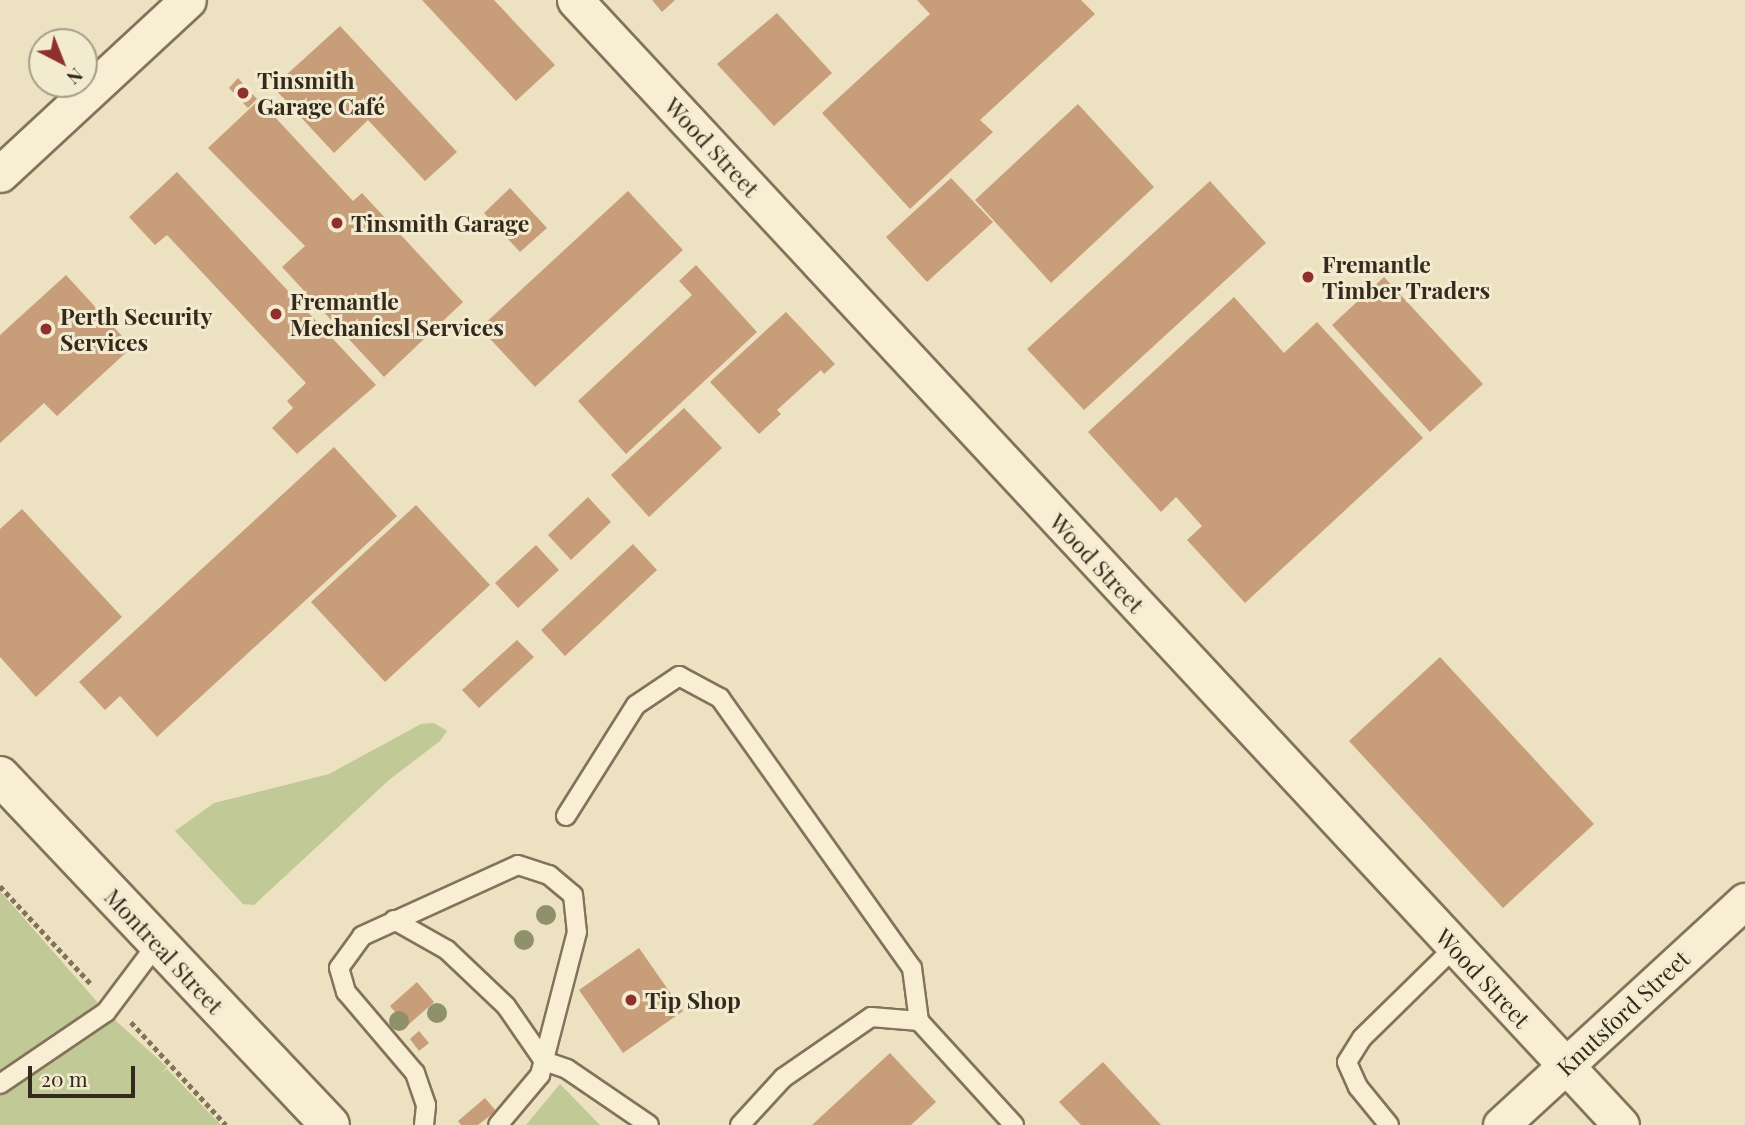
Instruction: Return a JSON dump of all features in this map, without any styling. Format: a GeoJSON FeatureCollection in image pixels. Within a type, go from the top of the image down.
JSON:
{"type":"FeatureCollection","features":[{"type":"Feature","properties":{"kind":"street"},"geometry":{"type":"LineString","coordinates":[[0,174],[188,0]]}},
{"type":"Feature","properties":{"kind":"street","name":"Wood Street"},"geometry":{"type":"LineString","coordinates":[[575,0],[1621,1125]]}},
{"type":"Feature","properties":{"kind":"street","name":"Montreal Street"},"geometry":{"type":"LineString","coordinates":[[0,776],[330,1125]]}},
{"type":"Feature","properties":{"kind":"street","name":"Knutsford Street"},"geometry":{"type":"LineString","coordinates":[[1500,1125],[1745,901]]}},
{"type":"Feature","properties":{"kind":"lane"},"geometry":{"type":"LineString","coordinates":[[566,816],[636,705],[679,676],[720,698],[912,968],[919,1021],[1014,1125]]}},
{"type":"Feature","properties":{"kind":"lane"},"geometry":{"type":"LineString","coordinates":[[424,1125],[426,1105],[415,1073],[346,992],[339,968],[362,936],[518,864],[549,875],[573,895],[577,932],[540,1075],[498,1125]]}},
{"type":"Feature","properties":{"kind":"lane"},"geometry":{"type":"LineString","coordinates":[[394,920],[447,950],[506,1006],[544,1061],[567,1069],[649,1125]]}},
{"type":"Feature","properties":{"kind":"lane"},"geometry":{"type":"LineString","coordinates":[[0,1084],[106,1012],[157,944]]}},
{"type":"Feature","properties":{"kind":"lane"},"geometry":{"type":"LineString","coordinates":[[1389,1125],[1358,1087],[1347,1062],[1362,1038],[1454,947]]}},
{"type":"Feature","properties":{"kind":"lane"},"geometry":{"type":"LineString","coordinates":[[740,1125],[783,1078],[871,1017],[919,1021]]}},
{"type":"Feature","properties":{"kind":"green space"},"geometry":{"type":"Polygon","coordinates":[[[434,723],[447,731],[440,741],[389,780],[254,905],[243,904],[175,831],[214,803],[329,774],[421,724],[434,723]]]}},
{"type":"Feature","properties":{"kind":"green space"},"geometry":{"type":"Polygon","coordinates":[[[0,891],[106,1012],[167,1067],[161,1073],[167,1069],[221,1125],[0,1125],[0,891]]]}},
{"type":"Feature","properties":{"kind":"green space"},"geometry":{"type":"Polygon","coordinates":[[[560,1084],[600,1125],[526,1125],[560,1084]]]}},
{"type":"Feature","properties":{"kind":"building"},"geometry":{"type":"Polygon","coordinates":[[[422,0],[494,0],[555,65],[516,101],[422,0]]]}},
{"type":"Feature","properties":{"kind":"building"},"geometry":{"type":"Polygon","coordinates":[[[652,0],[675,0],[662,12],[652,0]]]}},
{"type":"Feature","properties":{"kind":"building"},"geometry":{"type":"Polygon","coordinates":[[[917,0],[1081,0],[1095,14],[980,120],[993,132],[910,209],[822,113],[930,14],[917,0]]]}},
{"type":"Feature","properties":{"kind":"building"},"geometry":{"type":"Polygon","coordinates":[[[777,13],[832,73],[774,126],[717,64],[777,13]]]}},
{"type":"Feature","properties":{"kind":"building"},"geometry":{"type":"Polygon","coordinates":[[[340,26],[457,152],[425,181],[368,120],[334,153],[273,87],[340,26]]]}},
{"type":"Feature","properties":{"kind":"building","name":"Tinsmith Garage Café"},"geometry":{"type":"Polygon","coordinates":[[[238,78],[257,99],[248,108],[229,88],[238,78]]]}},
{"type":"Feature","properties":{"kind":"building","name":"Tinsmith Garage"},"geometry":{"type":"Polygon","coordinates":[[[259,100],[353,201],[362,193],[463,302],[384,377],[282,267],[305,246],[208,148],[259,100]]]}},
{"type":"Feature","properties":{"kind":"building"},"geometry":{"type":"Polygon","coordinates":[[[1078,104],[1154,187],[1051,283],[975,200],[1078,104]]]}},
{"type":"Feature","properties":{"kind":"building","name":"Fremantle Mechanicsl Services"},"geometry":{"type":"Polygon","coordinates":[[[177,172],[376,385],[297,454],[272,428],[293,408],[287,401],[306,383],[167,235],[155,245],[129,217],[177,172]]]}},
{"type":"Feature","properties":{"kind":"building"},"geometry":{"type":"Polygon","coordinates":[[[951,178],[993,222],[927,282],[886,237],[951,178]]]}},
{"type":"Feature","properties":{"kind":"building"},"geometry":{"type":"Polygon","coordinates":[[[1210,181],[1266,243],[1084,410],[1027,349],[1210,181]]]}},
{"type":"Feature","properties":{"kind":"building"},"geometry":{"type":"Polygon","coordinates":[[[510,188],[547,228],[520,252],[484,213],[510,188]]]}},
{"type":"Feature","properties":{"kind":"building"},"geometry":{"type":"Polygon","coordinates":[[[628,191],[683,250],[535,387],[480,328],[628,191]]]}},
{"type":"Feature","properties":{"kind":"building"},"geometry":{"type":"Polygon","coordinates":[[[696,265],[757,332],[626,454],[578,401],[692,295],[679,281],[696,265]]]}},
{"type":"Feature","properties":{"kind":"building"},"geometry":{"type":"Polygon","coordinates":[[[66,275],[132,347],[57,416],[44,403],[0,443],[0,335],[66,275]]]}},
{"type":"Feature","properties":{"kind":"building"},"geometry":{"type":"Polygon","coordinates":[[[1384,277],[1483,384],[1430,432],[1332,325],[1384,277]]]}},
{"type":"Feature","properties":{"kind":"building"},"geometry":{"type":"Polygon","coordinates":[[[1234,297],[1284,353],[1317,322],[1423,438],[1245,603],[1187,540],[1202,526],[1176,497],[1161,512],[1088,432],[1234,297]]]}},
{"type":"Feature","properties":{"kind":"building"},"geometry":{"type":"Polygon","coordinates":[[[786,312],[835,364],[824,374],[821,370],[777,410],[781,414],[759,434],[710,382],[786,312]]]}},
{"type":"Feature","properties":{"kind":"building"},"geometry":{"type":"Polygon","coordinates":[[[684,408],[722,448],[649,517],[611,475],[684,408]]]}},
{"type":"Feature","properties":{"kind":"building"},"geometry":{"type":"Polygon","coordinates":[[[334,447],[397,516],[157,737],[120,696],[105,710],[79,682],[334,447]]]}},
{"type":"Feature","properties":{"kind":"building"},"geometry":{"type":"Polygon","coordinates":[[[588,497],[611,522],[571,560],[548,535],[588,497]]]}},
{"type":"Feature","properties":{"kind":"building"},"geometry":{"type":"Polygon","coordinates":[[[416,505],[490,585],[385,682],[311,602],[416,505]]]}},
{"type":"Feature","properties":{"kind":"building"},"geometry":{"type":"Polygon","coordinates":[[[22,509],[122,617],[36,697],[0,657],[0,529],[22,509]]]}},
{"type":"Feature","properties":{"kind":"building"},"geometry":{"type":"Polygon","coordinates":[[[633,544],[657,570],[565,656],[541,630],[633,544]]]}},
{"type":"Feature","properties":{"kind":"building"},"geometry":{"type":"Polygon","coordinates":[[[536,545],[559,570],[518,608],[495,583],[536,545]]]}},
{"type":"Feature","properties":{"kind":"building"},"geometry":{"type":"Polygon","coordinates":[[[517,640],[534,657],[479,708],[462,690],[517,640]]]}},
{"type":"Feature","properties":{"kind":"building"},"geometry":{"type":"Polygon","coordinates":[[[1440,657],[1594,824],[1503,908],[1349,741],[1440,657]]]}},
{"type":"Feature","properties":{"kind":"building","name":"Tip Shop"},"geometry":{"type":"Polygon","coordinates":[[[639,948],[683,1011],[623,1053],[579,990],[639,948]]]}},
{"type":"Feature","properties":{"kind":"building"},"geometry":{"type":"Polygon","coordinates":[[[417,982],[434,1002],[407,1026],[390,1006],[417,982]]]}},
{"type":"Feature","properties":{"kind":"building"},"geometry":{"type":"Polygon","coordinates":[[[419,1031],[429,1043],[419,1051],[410,1039],[419,1031]]]}},
{"type":"Feature","properties":{"kind":"building"},"geometry":{"type":"Polygon","coordinates":[[[890,1053],[936,1102],[911,1125],[812,1125],[890,1053]]]}},
{"type":"Feature","properties":{"kind":"building"},"geometry":{"type":"Polygon","coordinates":[[[1103,1062],[1161,1125],[1081,1125],[1059,1102],[1103,1062]]]}},
{"type":"Feature","properties":{"kind":"building"},"geometry":{"type":"Polygon","coordinates":[[[485,1098],[496,1111],[478,1125],[461,1125],[458,1121],[485,1098]]]}},
{"type":"Feature","properties":{"kind":"place","name":"Tinsmith Garage Café"},"geometry":{"type":"Point","coordinates":[243,93]}},
{"type":"Feature","properties":{"kind":"place","name":"Tinsmith Garage"},"geometry":{"type":"Point","coordinates":[337,223]}},
{"type":"Feature","properties":{"kind":"place","name":"Fremantle Timber Traders"},"geometry":{"type":"Point","coordinates":[1308,277]}},
{"type":"Feature","properties":{"kind":"place","name":"Fremantle Mechanicsl Services"},"geometry":{"type":"Point","coordinates":[276,314]}},
{"type":"Feature","properties":{"kind":"place","name":"Perth Security Services"},"geometry":{"type":"Point","coordinates":[46,329]}},
{"type":"Feature","properties":{"kind":"place","name":"Tip Shop"},"geometry":{"type":"Point","coordinates":[631,1000]}}]}
